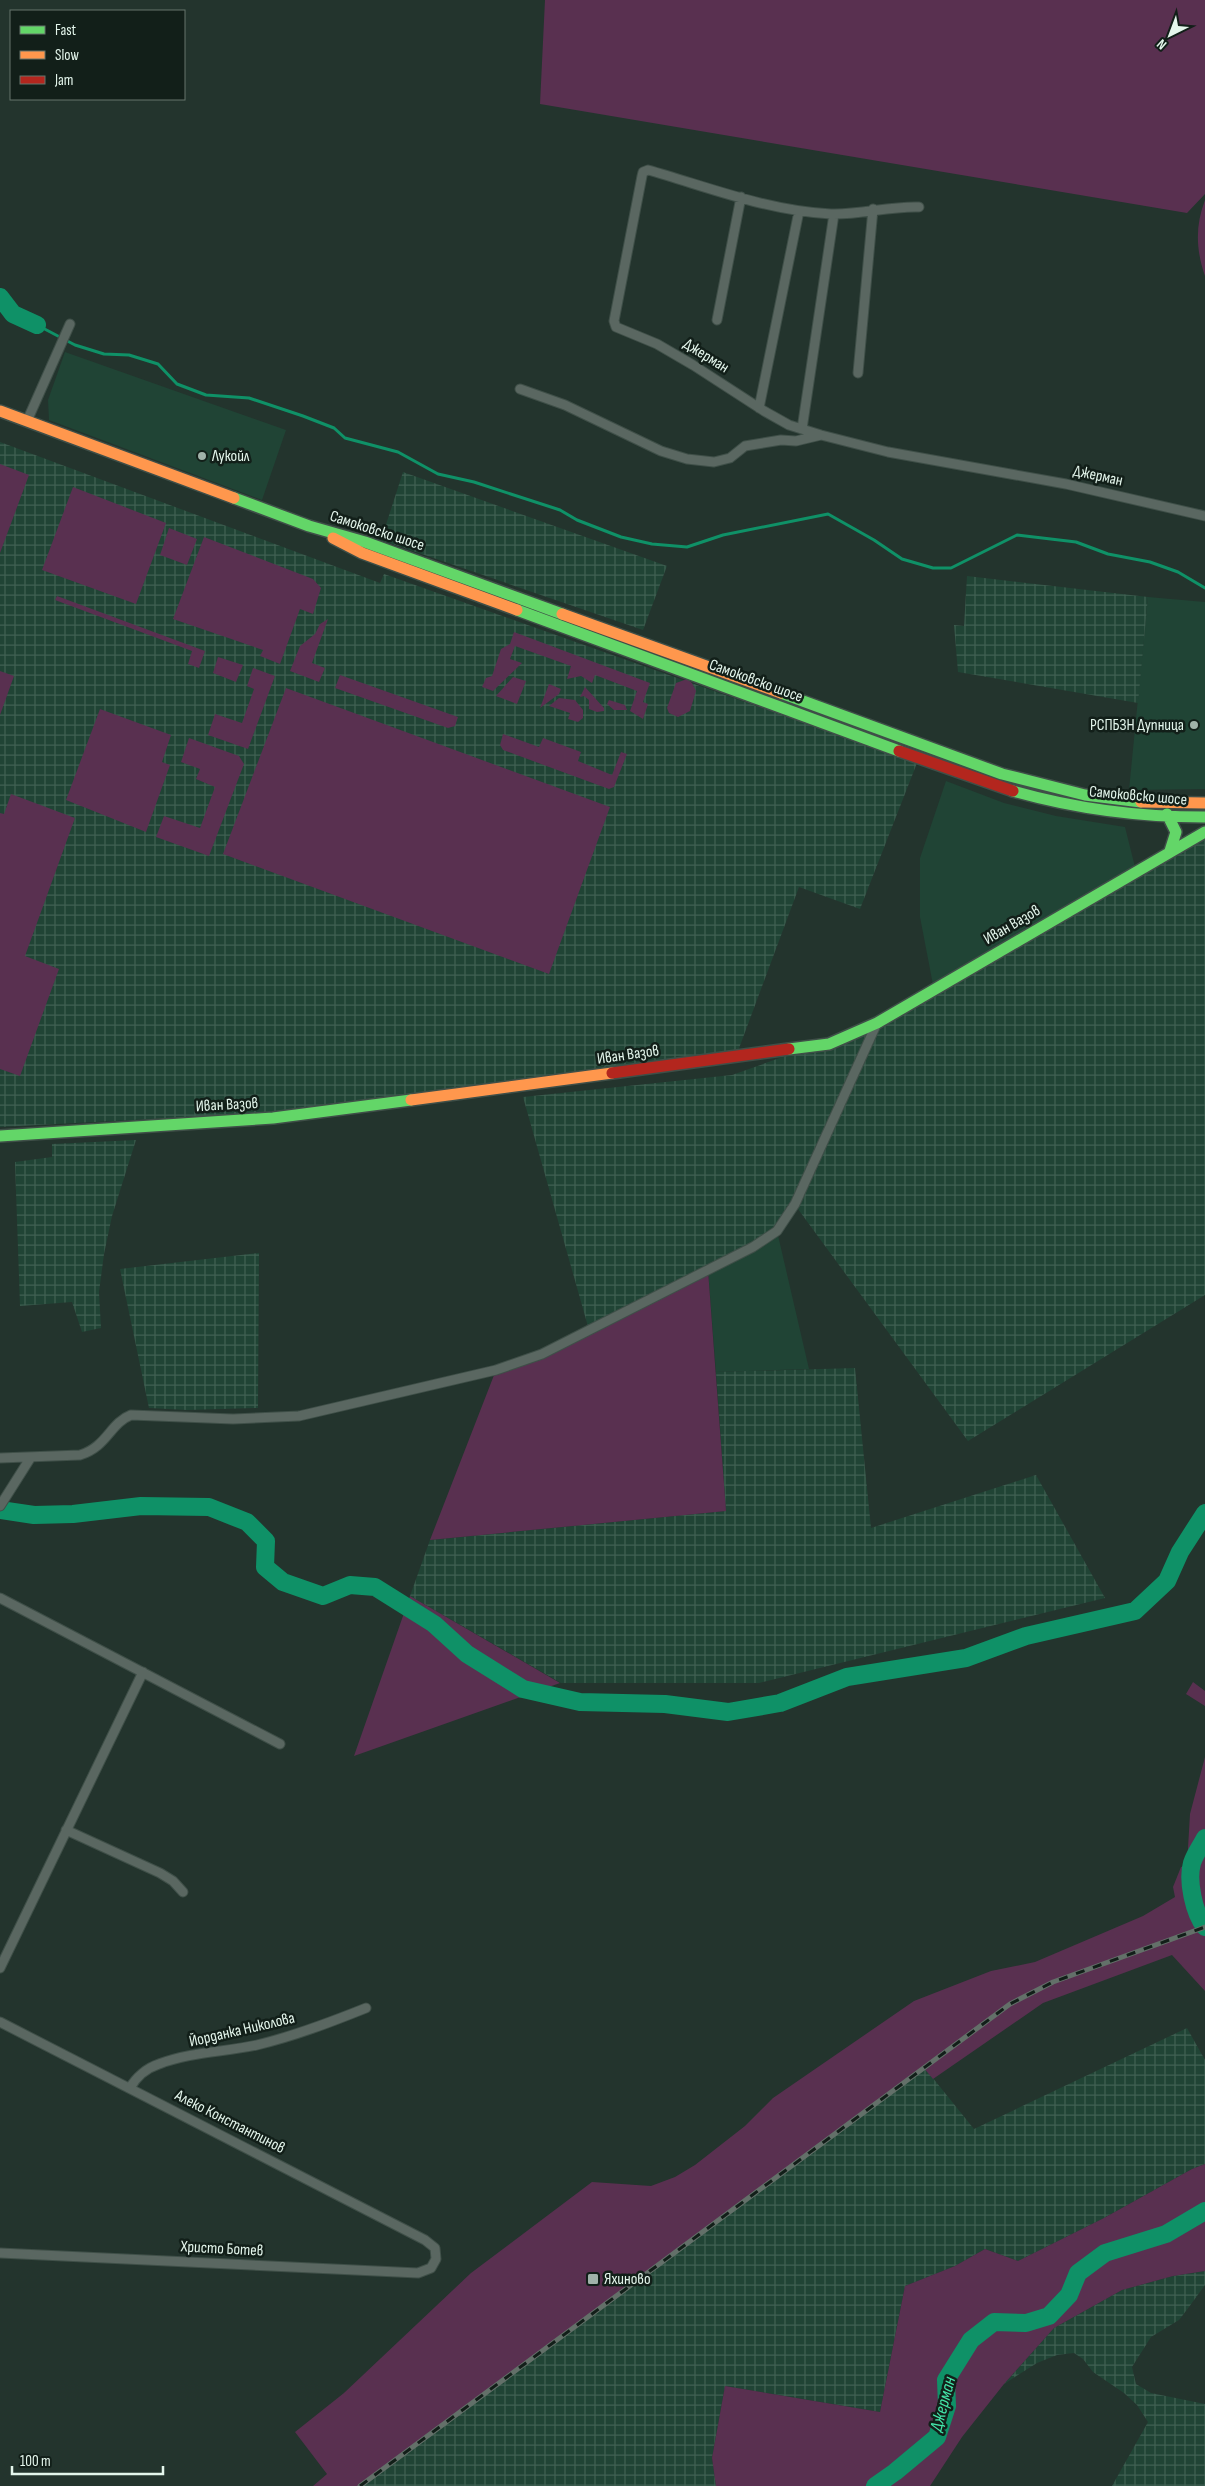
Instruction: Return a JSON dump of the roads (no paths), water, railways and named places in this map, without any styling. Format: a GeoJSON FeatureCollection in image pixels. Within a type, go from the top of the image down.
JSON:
{"type":"FeatureCollection","features":[{"type":"Feature","properties":{"kind":"main road","name":"Самоковско шосе"},"geometry":{"type":"LineString","coordinates":[[0,411],[309,526],[366,542],[1002,774],[1049,788],[1099,798],[1158,803],[1205,803]]}},
{"type":"Feature","properties":{"kind":"main road","name":"Самоковско шосе"},"geometry":{"type":"LineString","coordinates":[[309,526],[362,553],[998,787],[1045,801],[1098,811],[1170,818],[1205,817]]}},
{"type":"Feature","properties":{"kind":"main road"},"geometry":{"type":"LineString","coordinates":[[1158,803],[1170,818],[1177,833],[1176,841],[1170,852]]}},
{"type":"Feature","properties":{"kind":"main road","name":"Иван Вазов"},"geometry":{"type":"LineString","coordinates":[[0,1136],[282,1117],[829,1044],[877,1023],[1205,832]]}},
{"type":"Feature","properties":{"kind":"street","name":"Джерман"},"geometry":{"type":"LineString","coordinates":[[919,207],[896,206],[834,214],[799,212],[648,170],[644,172],[614,321],[616,327],[621,331],[657,344],[693,365],[758,408],[802,429],[888,452],[1066,484],[1205,516]]}},
{"type":"Feature","properties":{"kind":"street"},"geometry":{"type":"LineString","coordinates":[[717,320],[741,197]]}},
{"type":"Feature","properties":{"kind":"street"},"geometry":{"type":"LineString","coordinates":[[858,373],[872,209]]}},
{"type":"Feature","properties":{"kind":"street"},"geometry":{"type":"LineString","coordinates":[[758,408],[799,212]]}},
{"type":"Feature","properties":{"kind":"street"},"geometry":{"type":"LineString","coordinates":[[802,429],[834,214]]}},
{"type":"Feature","properties":{"kind":"street"},"geometry":{"type":"LineString","coordinates":[[27,421],[68,328]]}},
{"type":"Feature","properties":{"kind":"street"},"geometry":{"type":"LineString","coordinates":[[520,389],[565,405],[660,451],[687,459],[714,462],[730,458],[745,446],[781,440],[796,441],[821,435]]}},
{"type":"Feature","properties":{"kind":"street"},"geometry":{"type":"LineString","coordinates":[[0,1458],[80,1454],[91,1451],[103,1442],[125,1418],[131,1415],[233,1419],[299,1416],[496,1370],[542,1354],[753,1247],[777,1231],[795,1204],[877,1023]]}},
{"type":"Feature","properties":{"kind":"street"},"geometry":{"type":"LineString","coordinates":[[0,1506],[31,1457]]}},
{"type":"Feature","properties":{"kind":"street"},"geometry":{"type":"LineString","coordinates":[[0,1598],[280,1744]]}},
{"type":"Feature","properties":{"kind":"street"},"geometry":{"type":"LineString","coordinates":[[0,1968],[143,1672]]}},
{"type":"Feature","properties":{"kind":"street"},"geometry":{"type":"LineString","coordinates":[[66,1830],[160,1873],[173,1881],[183,1892]]}},
{"type":"Feature","properties":{"kind":"street","name":"Йорданка Николова"},"geometry":{"type":"LineString","coordinates":[[130,2088],[144,2072],[159,2064],[257,2045],[316,2028],[366,2008]]}},
{"type":"Feature","properties":{"kind":"street","name":"Алеко Константинов"},"geometry":{"type":"LineString","coordinates":[[0,2022],[425,2240],[435,2248],[436,2259]]}},
{"type":"Feature","properties":{"kind":"street","name":"Христо Ботев"},"geometry":{"type":"LineString","coordinates":[[0,2253],[418,2273],[431,2268],[436,2259]]}},
{"type":"Feature","properties":{"kind":"waterway"},"geometry":{"type":"LineString","coordinates":[[0,297],[13,314],[37,325]]}},
{"type":"Feature","properties":{"kind":"waterway"},"geometry":{"type":"LineString","coordinates":[[37,325],[75,345],[104,354],[129,355],[158,364],[177,384],[206,395],[249,398],[303,416],[334,428],[345,438],[398,452],[438,474],[474,482],[560,510],[577,520],[621,537],[652,544],[687,547],[723,535],[828,514],[874,540],[902,559],[933,568],[951,568],[1017,535],[1076,542],[1108,554],[1150,562],[1178,572],[1205,588]]}},
{"type":"Feature","properties":{"kind":"waterway"},"geometry":{"type":"LineString","coordinates":[[0,1510],[34,1515],[73,1514],[141,1506],[209,1507],[247,1522],[266,1541],[265,1567],[283,1582],[323,1596],[350,1585],[375,1587],[434,1624],[467,1654],[523,1689],[580,1702],[665,1704],[728,1712],[780,1703],[847,1677],[966,1658],[1026,1636],[1135,1611],[1167,1581],[1180,1552],[1205,1513]]}},
{"type":"Feature","properties":{"kind":"waterway","name":"Джерман"},"geometry":{"type":"LineString","coordinates":[[1205,1838],[1192,1863],[1190,1879],[1192,1896],[1205,1927]]}},
{"type":"Feature","properties":{"kind":"waterway","name":"Джерман"},"geometry":{"type":"LineString","coordinates":[[875,2486],[937,2437],[947,2406],[946,2380],[971,2340],[994,2322],[1026,2323],[1049,2316],[1069,2295],[1078,2273],[1105,2253],[1166,2234],[1205,2211]]}},
{"type":"Feature","properties":{"kind":"railway"},"geometry":{"type":"LineString","coordinates":[[360,2486],[1010,2004],[1053,1982],[1205,1927]]}},
{"type":"Feature","properties":{"kind":"place","name":"Лукойл"},"geometry":{"type":"Point","coordinates":[202,456]}},
{"type":"Feature","properties":{"kind":"place","name":"РСПБЗН Дупница"},"geometry":{"type":"Point","coordinates":[1194,725]}},
{"type":"Feature","properties":{"kind":"place","name":"Яхиново"},"geometry":{"type":"Point","coordinates":[593,2279]}}]}
